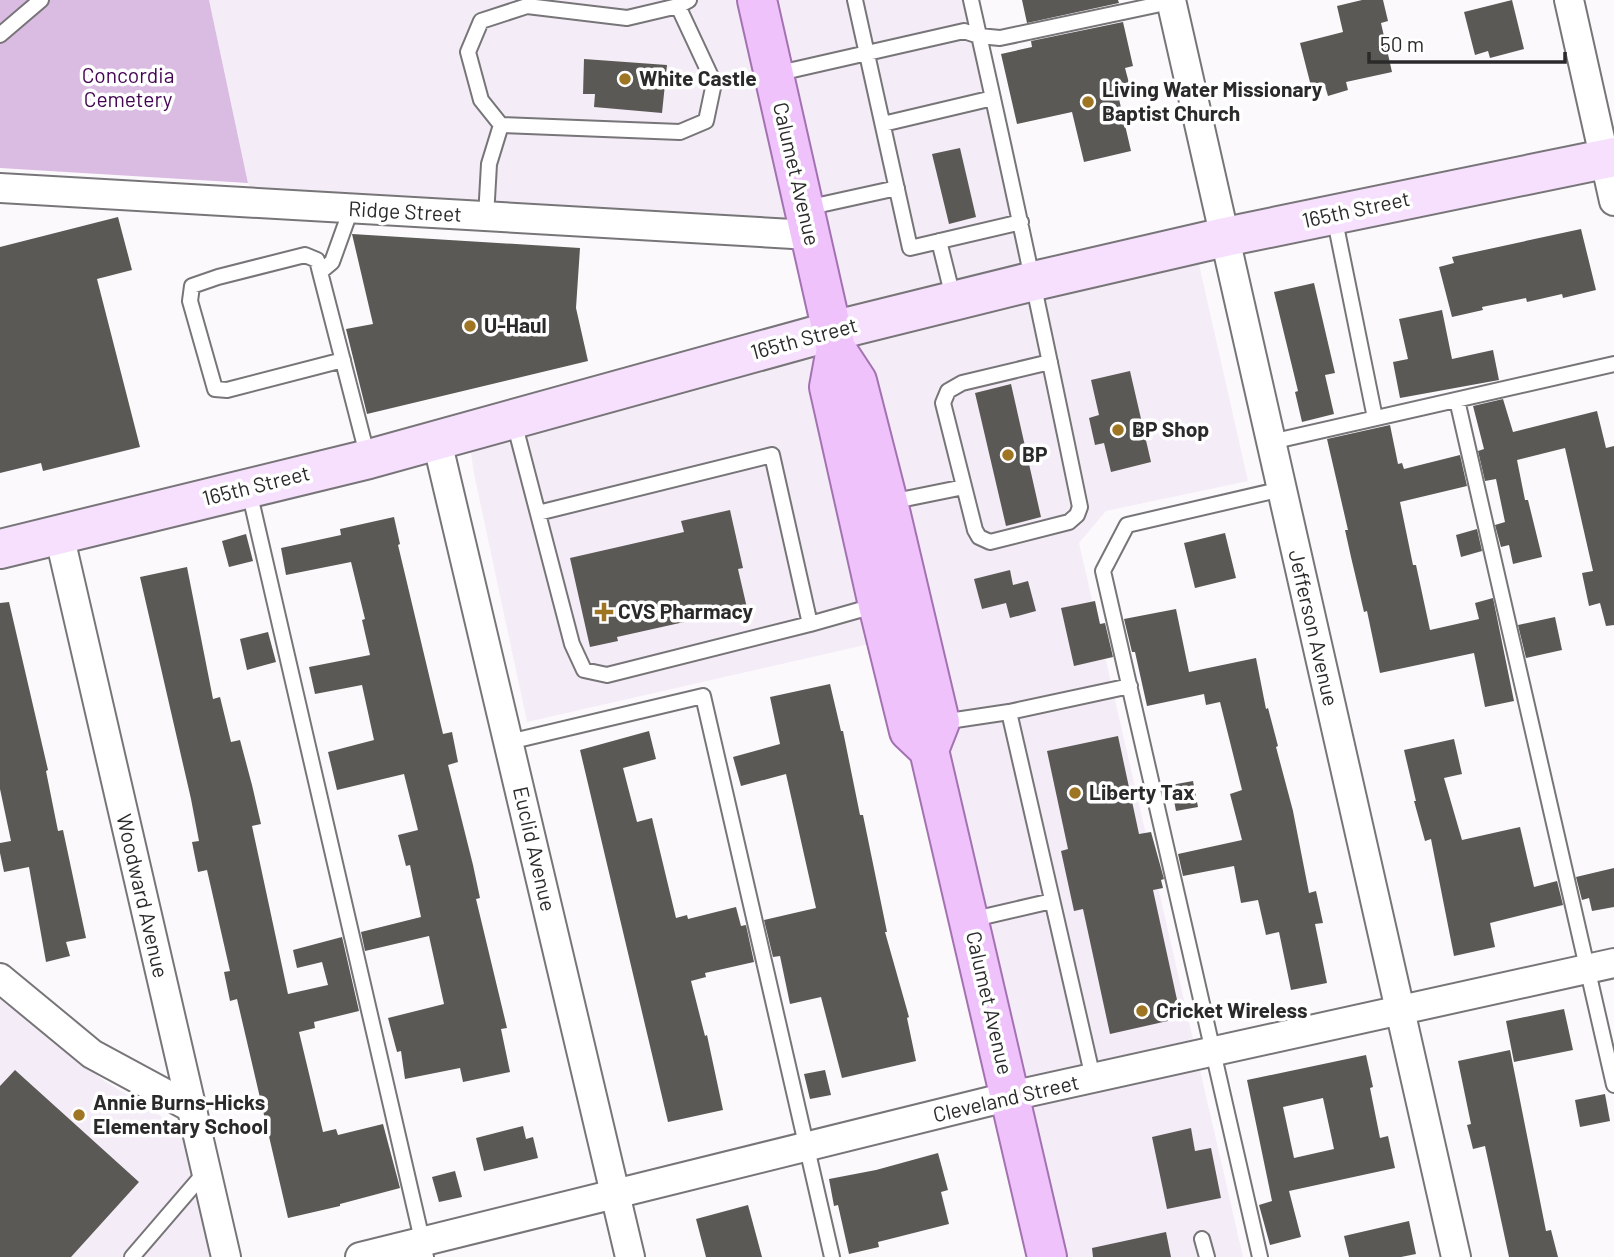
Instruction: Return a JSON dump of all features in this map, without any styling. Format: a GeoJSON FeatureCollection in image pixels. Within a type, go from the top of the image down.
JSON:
{"type":"FeatureCollection","features":[{"type":"Feature","properties":{"kind":"main road","name":"Calumet Avenue"},"geometry":{"type":"LineString","coordinates":[[757,0],[834,340],[856,381],[888,502],[970,920],[1047,1257]]}},
{"type":"Feature","properties":{"kind":"main road","name":"165th Street"},"geometry":{"type":"LineString","coordinates":[[0,549],[369,459],[834,340],[954,301],[1034,281],[1225,237],[1609,158]]}},
{"type":"Feature","properties":{"kind":"main road","name":"Calumet Avenue"},"geometry":{"type":"LineString","coordinates":[[834,340],[829,387],[909,731],[934,736]]}},
{"type":"Feature","properties":{"kind":"street"},"geometry":{"type":"LineString","coordinates":[[1569,0],[1609,158],[1614,201]]}},
{"type":"Feature","properties":{"kind":"street","name":"Jefferson Avenue"},"geometry":{"type":"LineString","coordinates":[[1174,1],[1456,1257]]}},
{"type":"Feature","properties":{"kind":"street","name":"Ridge Street"},"geometry":{"type":"LineString","coordinates":[[0,188],[486,217],[807,222]]}},
{"type":"Feature","properties":{"kind":"street","name":"Euclid Avenue"},"geometry":{"type":"LineString","coordinates":[[437,441],[630,1257]]}},
{"type":"Feature","properties":{"kind":"street","name":"Woodward Avenue"},"geometry":{"type":"LineString","coordinates":[[59,534],[226,1257]]}},
{"type":"Feature","properties":{"kind":"street","name":"Cleveland Street"},"geometry":{"type":"LineString","coordinates":[[360,1257],[424,1249],[615,1194],[1011,1096],[1601,966]]}},
{"type":"Feature","properties":{"kind":"street"},"geometry":{"type":"LineString","coordinates":[[0,978],[92,1054],[190,1107]]}},
{"type":"Feature","properties":{"kind":"lane"},"geometry":{"type":"LineString","coordinates":[[0,35],[41,0]]}},
{"type":"Feature","properties":{"kind":"lane"},"geometry":{"type":"LineString","coordinates":[[855,0],[910,248],[1021,222]]}},
{"type":"Feature","properties":{"kind":"lane"},"geometry":{"type":"LineString","coordinates":[[971,0],[1034,281],[1080,507],[1077,515],[1069,522],[990,542],[979,537],[975,530],[943,403],[948,391],[962,383],[1050,362]]}},
{"type":"Feature","properties":{"kind":"lane"},"geometry":{"type":"LineString","coordinates":[[773,74],[964,31],[1000,38],[1174,1]]}},
{"type":"Feature","properties":{"kind":"lane"},"geometry":{"type":"LineString","coordinates":[[683,3],[713,83],[706,121],[680,132],[501,125],[481,100],[468,52],[481,21],[527,6],[627,18],[683,3]]}},
{"type":"Feature","properties":{"kind":"lane"},"geometry":{"type":"LineString","coordinates":[[884,124],[993,97]]}},
{"type":"Feature","properties":{"kind":"lane"},"geometry":{"type":"LineString","coordinates":[[486,217],[489,164],[501,125]]}},
{"type":"Feature","properties":{"kind":"lane"},"geometry":{"type":"LineString","coordinates":[[807,222],[897,188]]}},
{"type":"Feature","properties":{"kind":"lane"},"geometry":{"type":"LineString","coordinates":[[320,272],[332,262],[351,209]]}},
{"type":"Feature","properties":{"kind":"lane"},"geometry":{"type":"LineString","coordinates":[[1334,215],[1375,418]]}},
{"type":"Feature","properties":{"kind":"lane"},"geometry":{"type":"LineString","coordinates":[[939,241],[954,301]]}},
{"type":"Feature","properties":{"kind":"lane"},"geometry":{"type":"LineString","coordinates":[[343,360],[227,390],[215,389],[190,301],[192,286],[305,256],[317,260],[369,459]]}},
{"type":"Feature","properties":{"kind":"lane"},"geometry":{"type":"LineString","coordinates":[[1271,442],[1614,364]]}},
{"type":"Feature","properties":{"kind":"lane"},"geometry":{"type":"LineString","coordinates":[[1457,400],[1601,966],[1614,1085]]}},
{"type":"Feature","properties":{"kind":"lane"},"geometry":{"type":"LineString","coordinates":[[514,420],[572,644],[584,670],[607,675],[878,605]]}},
{"type":"Feature","properties":{"kind":"lane"},"geometry":{"type":"LineString","coordinates":[[538,513],[772,455],[810,624]]}},
{"type":"Feature","properties":{"kind":"lane"},"geometry":{"type":"LineString","coordinates":[[888,502],[964,487]]}},
{"type":"Feature","properties":{"kind":"lane"},"geometry":{"type":"LineString","coordinates":[[248,488],[424,1249]]}},
{"type":"Feature","properties":{"kind":"lane"},"geometry":{"type":"LineString","coordinates":[[1260,1257],[1103,571],[1127,525],[1282,489]]}},
{"type":"Feature","properties":{"kind":"lane"},"geometry":{"type":"LineString","coordinates":[[934,736],[1009,712],[1130,686]]}},
{"type":"Feature","properties":{"kind":"lane"},"geometry":{"type":"LineString","coordinates":[[509,742],[703,696],[832,1257]]}},
{"type":"Feature","properties":{"kind":"lane"},"geometry":{"type":"LineString","coordinates":[[1009,712],[1093,1078]]}},
{"type":"Feature","properties":{"kind":"lane"},"geometry":{"type":"LineString","coordinates":[[970,920],[1052,901]]}},
{"type":"Feature","properties":{"kind":"lane"},"geometry":{"type":"LineString","coordinates":[[132,1257],[206,1171]]}},
{"type":"Feature","properties":{"kind":"lane"},"geometry":{"type":"LineString","coordinates":[[1202,1239],[1207,1257]]}},
{"type":"Feature","properties":{"kind":"shaded area"},"geometry":{"type":"Polygon","coordinates":[[[209,0],[747,0],[798,226],[251,195],[209,0]]]}},
{"type":"Feature","properties":{"kind":"shaded area"},"geometry":{"type":"Polygon","coordinates":[[[762,0],[962,0],[1025,274],[837,325],[762,0]]]}},
{"type":"Feature","properties":{"kind":"shaded area"},"geometry":{"type":"Polygon","coordinates":[[[1196,251],[1248,481],[1106,511],[1079,543],[1243,1257],[1052,1257],[840,337],[1196,251]]]}},
{"type":"Feature","properties":{"kind":"shaded area"},"geometry":{"type":"Polygon","coordinates":[[[827,341],[878,642],[527,722],[474,474],[469,439],[827,341]]]}},
{"type":"Feature","properties":{"kind":"shaded area","name":"Annie Burns-Hicks Elementary School"},"geometry":{"type":"Polygon","coordinates":[[[0,999],[103,1080],[214,1149],[237,1257],[0,1257],[0,999]]]}},
{"type":"Feature","properties":{"kind":"green space","name":"Concordia Cemetery"},"geometry":{"type":"Polygon","coordinates":[[[0,0],[209,0],[248,183],[0,168],[0,0]]]}},
{"type":"Feature","properties":{"kind":"building"},"geometry":{"type":"Polygon","coordinates":[[[1022,0],[1118,0],[1119,3],[1027,23],[1022,0]]]}},
{"type":"Feature","properties":{"kind":"building"},"geometry":{"type":"Polygon","coordinates":[[[1362,0],[1383,0],[1388,21],[1381,23],[1392,72],[1346,82],[1348,90],[1328,96],[1325,86],[1312,90],[1300,43],[1343,32],[1337,6],[1362,0]]]}},
{"type":"Feature","properties":{"kind":"building"},"geometry":{"type":"Polygon","coordinates":[[[1512,0],[1524,49],[1490,58],[1488,51],[1475,55],[1464,12],[1512,0]]]}},
{"type":"Feature","properties":{"kind":"building"},"geometry":{"type":"Polygon","coordinates":[[[1123,22],[1133,66],[1125,68],[1129,83],[1116,86],[1131,151],[1084,162],[1072,112],[1017,124],[1001,54],[1032,47],[1031,41],[1123,22]]]}},
{"type":"Feature","properties":{"kind":"building","name":"White Castle"},"geometry":{"type":"Polygon","coordinates":[[[584,59],[667,65],[662,113],[594,107],[595,94],[583,94],[584,59]]]}},
{"type":"Feature","properties":{"kind":"building"},"geometry":{"type":"Polygon","coordinates":[[[960,148],[976,217],[949,224],[932,154],[960,148]]]}},
{"type":"Feature","properties":{"kind":"building"},"geometry":{"type":"Polygon","coordinates":[[[118,217],[132,270],[97,279],[140,447],[43,471],[41,463],[0,473],[0,247],[118,217]]]}},
{"type":"Feature","properties":{"kind":"building"},"geometry":{"type":"Polygon","coordinates":[[[1581,229],[1596,290],[1563,298],[1562,294],[1527,302],[1526,298],[1482,307],[1483,310],[1452,317],[1439,267],[1454,263],[1452,257],[1581,229]]]}},
{"type":"Feature","properties":{"kind":"building","name":"U-Haul"},"geometry":{"type":"Polygon","coordinates":[[[352,234],[580,248],[576,308],[588,361],[367,414],[346,329],[373,324],[352,234]]]}},
{"type":"Feature","properties":{"kind":"building"},"geometry":{"type":"Polygon","coordinates":[[[1314,283],[1335,373],[1325,375],[1334,414],[1302,422],[1295,392],[1298,391],[1274,292],[1314,283]]]}},
{"type":"Feature","properties":{"kind":"building"},"geometry":{"type":"Polygon","coordinates":[[[1442,310],[1452,359],[1493,350],[1499,380],[1400,398],[1393,362],[1408,359],[1399,319],[1442,310]]]}},
{"type":"Feature","properties":{"kind":"building","name":"BP Shop"},"geometry":{"type":"Polygon","coordinates":[[[1130,371],[1151,462],[1111,472],[1104,443],[1095,445],[1089,418],[1099,415],[1091,380],[1130,371]]]}},
{"type":"Feature","properties":{"kind":"building","name":"BP"},"geometry":{"type":"Polygon","coordinates":[[[1011,384],[1041,517],[1006,526],[975,393],[1011,384]]]}},
{"type":"Feature","properties":{"kind":"building"},"geometry":{"type":"Polygon","coordinates":[[[1503,399],[1513,432],[1597,411],[1606,448],[1614,446],[1614,625],[1606,626],[1600,603],[1589,606],[1582,573],[1593,571],[1565,448],[1517,460],[1525,500],[1528,500],[1542,557],[1513,564],[1509,545],[1501,547],[1495,525],[1505,522],[1496,479],[1485,481],[1478,451],[1484,449],[1473,406],[1503,399]]]}},
{"type":"Feature","properties":{"kind":"building"},"geometry":{"type":"Polygon","coordinates":[[[1390,425],[1398,464],[1402,463],[1404,469],[1460,455],[1467,486],[1400,502],[1413,565],[1416,565],[1430,630],[1479,619],[1475,603],[1493,598],[1514,701],[1485,707],[1474,653],[1380,673],[1367,611],[1364,612],[1351,557],[1345,530],[1348,530],[1327,439],[1390,425]]]}},
{"type":"Feature","properties":{"kind":"building","name":"CVS Pharmacy"},"geometry":{"type":"Polygon","coordinates":[[[730,510],[743,568],[738,569],[747,608],[617,637],[618,641],[590,647],[570,558],[684,532],[681,521],[730,510]]]}},
{"type":"Feature","properties":{"kind":"building"},"geometry":{"type":"Polygon","coordinates":[[[394,517],[400,544],[398,545],[443,734],[452,732],[458,762],[448,765],[473,865],[480,898],[476,899],[507,1028],[501,1029],[510,1072],[463,1082],[460,1068],[405,1079],[401,1051],[397,1052],[388,1018],[444,1004],[429,936],[365,951],[361,932],[421,917],[410,865],[406,866],[398,835],[418,830],[404,774],[337,790],[328,752],[374,740],[362,685],[315,694],[309,667],[370,655],[362,620],[365,619],[351,562],[286,575],[281,548],[341,535],[340,529],[394,517]]]}},
{"type":"Feature","properties":{"kind":"building"},"geometry":{"type":"Polygon","coordinates":[[[1477,529],[1482,551],[1461,557],[1456,535],[1477,529]]]}},
{"type":"Feature","properties":{"kind":"building"},"geometry":{"type":"Polygon","coordinates":[[[1225,533],[1236,578],[1195,588],[1184,543],[1225,533]]]}},
{"type":"Feature","properties":{"kind":"building"},"geometry":{"type":"Polygon","coordinates":[[[246,534],[253,561],[229,567],[222,541],[246,534]]]}},
{"type":"Feature","properties":{"kind":"building"},"geometry":{"type":"Polygon","coordinates":[[[187,567],[213,699],[220,697],[231,742],[240,740],[252,785],[261,824],[252,826],[288,994],[328,985],[322,962],[297,968],[293,950],[342,937],[359,1011],[314,1022],[315,1028],[299,1032],[323,1132],[336,1129],[338,1135],[383,1124],[400,1188],[288,1218],[237,999],[230,1001],[224,972],[230,971],[207,870],[198,872],[192,842],[199,841],[191,799],[140,577],[187,567]]]}},
{"type":"Feature","properties":{"kind":"building"},"geometry":{"type":"Polygon","coordinates":[[[1010,570],[1013,585],[1028,581],[1036,611],[1010,618],[1006,603],[982,609],[974,579],[1010,570]]]}},
{"type":"Feature","properties":{"kind":"building"},"geometry":{"type":"Polygon","coordinates":[[[1095,601],[1100,624],[1105,623],[1113,657],[1074,666],[1061,608],[1095,601]]]}},
{"type":"Feature","properties":{"kind":"building"},"geometry":{"type":"Polygon","coordinates":[[[9,602],[48,770],[46,771],[58,831],[63,830],[86,938],[66,942],[70,956],[46,962],[29,867],[4,872],[0,853],[0,843],[11,841],[0,789],[0,603],[9,602]]]}},
{"type":"Feature","properties":{"kind":"building"},"geometry":{"type":"Polygon","coordinates":[[[1176,609],[1189,672],[1256,658],[1266,709],[1268,708],[1293,811],[1309,893],[1316,891],[1323,923],[1315,924],[1327,983],[1291,990],[1279,932],[1266,935],[1258,900],[1241,903],[1234,866],[1183,876],[1178,854],[1242,840],[1230,794],[1242,790],[1220,702],[1206,705],[1204,694],[1147,706],[1135,652],[1132,652],[1124,619],[1176,609]]]}},
{"type":"Feature","properties":{"kind":"building"},"geometry":{"type":"Polygon","coordinates":[[[1555,617],[1562,650],[1526,658],[1518,625],[1555,617]]]}},
{"type":"Feature","properties":{"kind":"building"},"geometry":{"type":"Polygon","coordinates":[[[268,632],[276,662],[247,670],[240,639],[268,632]]]}},
{"type":"Feature","properties":{"kind":"building"},"geometry":{"type":"Polygon","coordinates":[[[830,684],[843,731],[860,815],[863,815],[885,932],[909,1017],[907,1018],[916,1061],[842,1078],[821,997],[790,1004],[780,956],[773,957],[764,920],[816,908],[786,774],[741,786],[733,757],[780,744],[770,697],[830,684]]]}},
{"type":"Feature","properties":{"kind":"building"},"geometry":{"type":"Polygon","coordinates":[[[649,731],[656,759],[623,768],[637,822],[652,818],[676,918],[687,915],[688,919],[736,907],[741,926],[746,925],[754,962],[705,973],[706,977],[691,981],[705,1036],[707,1035],[723,1110],[668,1122],[580,750],[649,731]]]}},
{"type":"Feature","properties":{"kind":"building"},"geometry":{"type":"Polygon","coordinates":[[[1118,736],[1139,834],[1151,832],[1164,879],[1161,880],[1163,888],[1153,890],[1181,1018],[1110,1034],[1083,909],[1074,911],[1061,851],[1068,849],[1047,751],[1118,736]]]}},
{"type":"Feature","properties":{"kind":"building"},"geometry":{"type":"Polygon","coordinates":[[[1454,739],[1462,774],[1444,778],[1462,840],[1520,827],[1534,887],[1557,881],[1563,905],[1490,923],[1495,947],[1454,956],[1431,839],[1425,841],[1404,750],[1454,739]]]}},
{"type":"Feature","properties":{"kind":"building"},"geometry":{"type":"Polygon","coordinates":[[[1193,781],[1198,807],[1176,811],[1171,785],[1193,781]]]}},
{"type":"Feature","properties":{"kind":"building"},"geometry":{"type":"Polygon","coordinates":[[[1614,868],[1614,907],[1592,911],[1589,898],[1582,900],[1576,877],[1614,868]]]}},
{"type":"Feature","properties":{"kind":"building"},"geometry":{"type":"Polygon","coordinates":[[[1564,1009],[1573,1050],[1514,1062],[1506,1021],[1564,1009]]]}},
{"type":"Feature","properties":{"kind":"building"},"geometry":{"type":"Polygon","coordinates":[[[1510,1050],[1546,1231],[1551,1230],[1558,1257],[1509,1257],[1485,1146],[1473,1149],[1467,1125],[1471,1124],[1458,1061],[1510,1050]]]}},
{"type":"Feature","properties":{"kind":"building"},"geometry":{"type":"Polygon","coordinates":[[[1366,1055],[1380,1138],[1388,1136],[1395,1168],[1289,1191],[1301,1237],[1270,1245],[1259,1205],[1272,1201],[1247,1080],[1366,1055]],[[1323,1098],[1283,1107],[1294,1158],[1334,1149],[1323,1098]]]}},
{"type":"Feature","properties":{"kind":"building"},"geometry":{"type":"Polygon","coordinates":[[[15,1070],[139,1182],[71,1257],[0,1257],[0,1086],[15,1070]]]}},
{"type":"Feature","properties":{"kind":"building"},"geometry":{"type":"Polygon","coordinates":[[[825,1070],[831,1095],[810,1099],[804,1074],[825,1070]]]}},
{"type":"Feature","properties":{"kind":"building"},"geometry":{"type":"Polygon","coordinates":[[[1605,1094],[1610,1121],[1580,1127],[1575,1100],[1605,1094]]]}},
{"type":"Feature","properties":{"kind":"building"},"geometry":{"type":"Polygon","coordinates":[[[523,1126],[526,1139],[533,1137],[538,1158],[484,1171],[476,1138],[523,1126]]]}},
{"type":"Feature","properties":{"kind":"building"},"geometry":{"type":"Polygon","coordinates":[[[1191,1128],[1195,1151],[1211,1148],[1221,1198],[1167,1209],[1152,1137],[1191,1128]]]}},
{"type":"Feature","properties":{"kind":"building"},"geometry":{"type":"Polygon","coordinates":[[[938,1153],[948,1190],[941,1192],[949,1224],[878,1242],[879,1247],[849,1254],[838,1205],[834,1206],[829,1179],[876,1170],[938,1153]]]}},
{"type":"Feature","properties":{"kind":"building"},"geometry":{"type":"Polygon","coordinates":[[[455,1171],[462,1197],[439,1202],[432,1177],[455,1171]]]}},
{"type":"Feature","properties":{"kind":"building"},"geometry":{"type":"Polygon","coordinates":[[[748,1205],[762,1257],[706,1257],[696,1219],[748,1205]]]}},
{"type":"Feature","properties":{"kind":"building"},"geometry":{"type":"Polygon","coordinates":[[[1409,1221],[1416,1254],[1401,1257],[1349,1257],[1344,1236],[1409,1221]]]}},
{"type":"Feature","properties":{"kind":"building"},"geometry":{"type":"Polygon","coordinates":[[[1166,1232],[1171,1257],[1093,1257],[1092,1248],[1166,1232]]]}},
{"type":"Feature","properties":{"kind":"place","name":"White Castle"},"geometry":{"type":"Point","coordinates":[625,79]}},
{"type":"Feature","properties":{"kind":"place","name":"Living Water Missionary Baptist Church"},"geometry":{"type":"Point","coordinates":[1088,102]}},
{"type":"Feature","properties":{"kind":"place","name":"U-Haul"},"geometry":{"type":"Point","coordinates":[470,326]}},
{"type":"Feature","properties":{"kind":"place","name":"BP Shop"},"geometry":{"type":"Point","coordinates":[1118,430]}},
{"type":"Feature","properties":{"kind":"place","name":"BP"},"geometry":{"type":"Point","coordinates":[1008,455]}},
{"type":"Feature","properties":{"kind":"place","name":"CVS Pharmacy"},"geometry":{"type":"Point","coordinates":[604,612]}},
{"type":"Feature","properties":{"kind":"place","name":"Liberty Tax"},"geometry":{"type":"Point","coordinates":[1075,793]}},
{"type":"Feature","properties":{"kind":"place","name":"Cricket Wireless"},"geometry":{"type":"Point","coordinates":[1142,1011]}},
{"type":"Feature","properties":{"kind":"place","name":"Annie Burns-Hicks Elementary School"},"geometry":{"type":"Point","coordinates":[79,1115]}}]}
